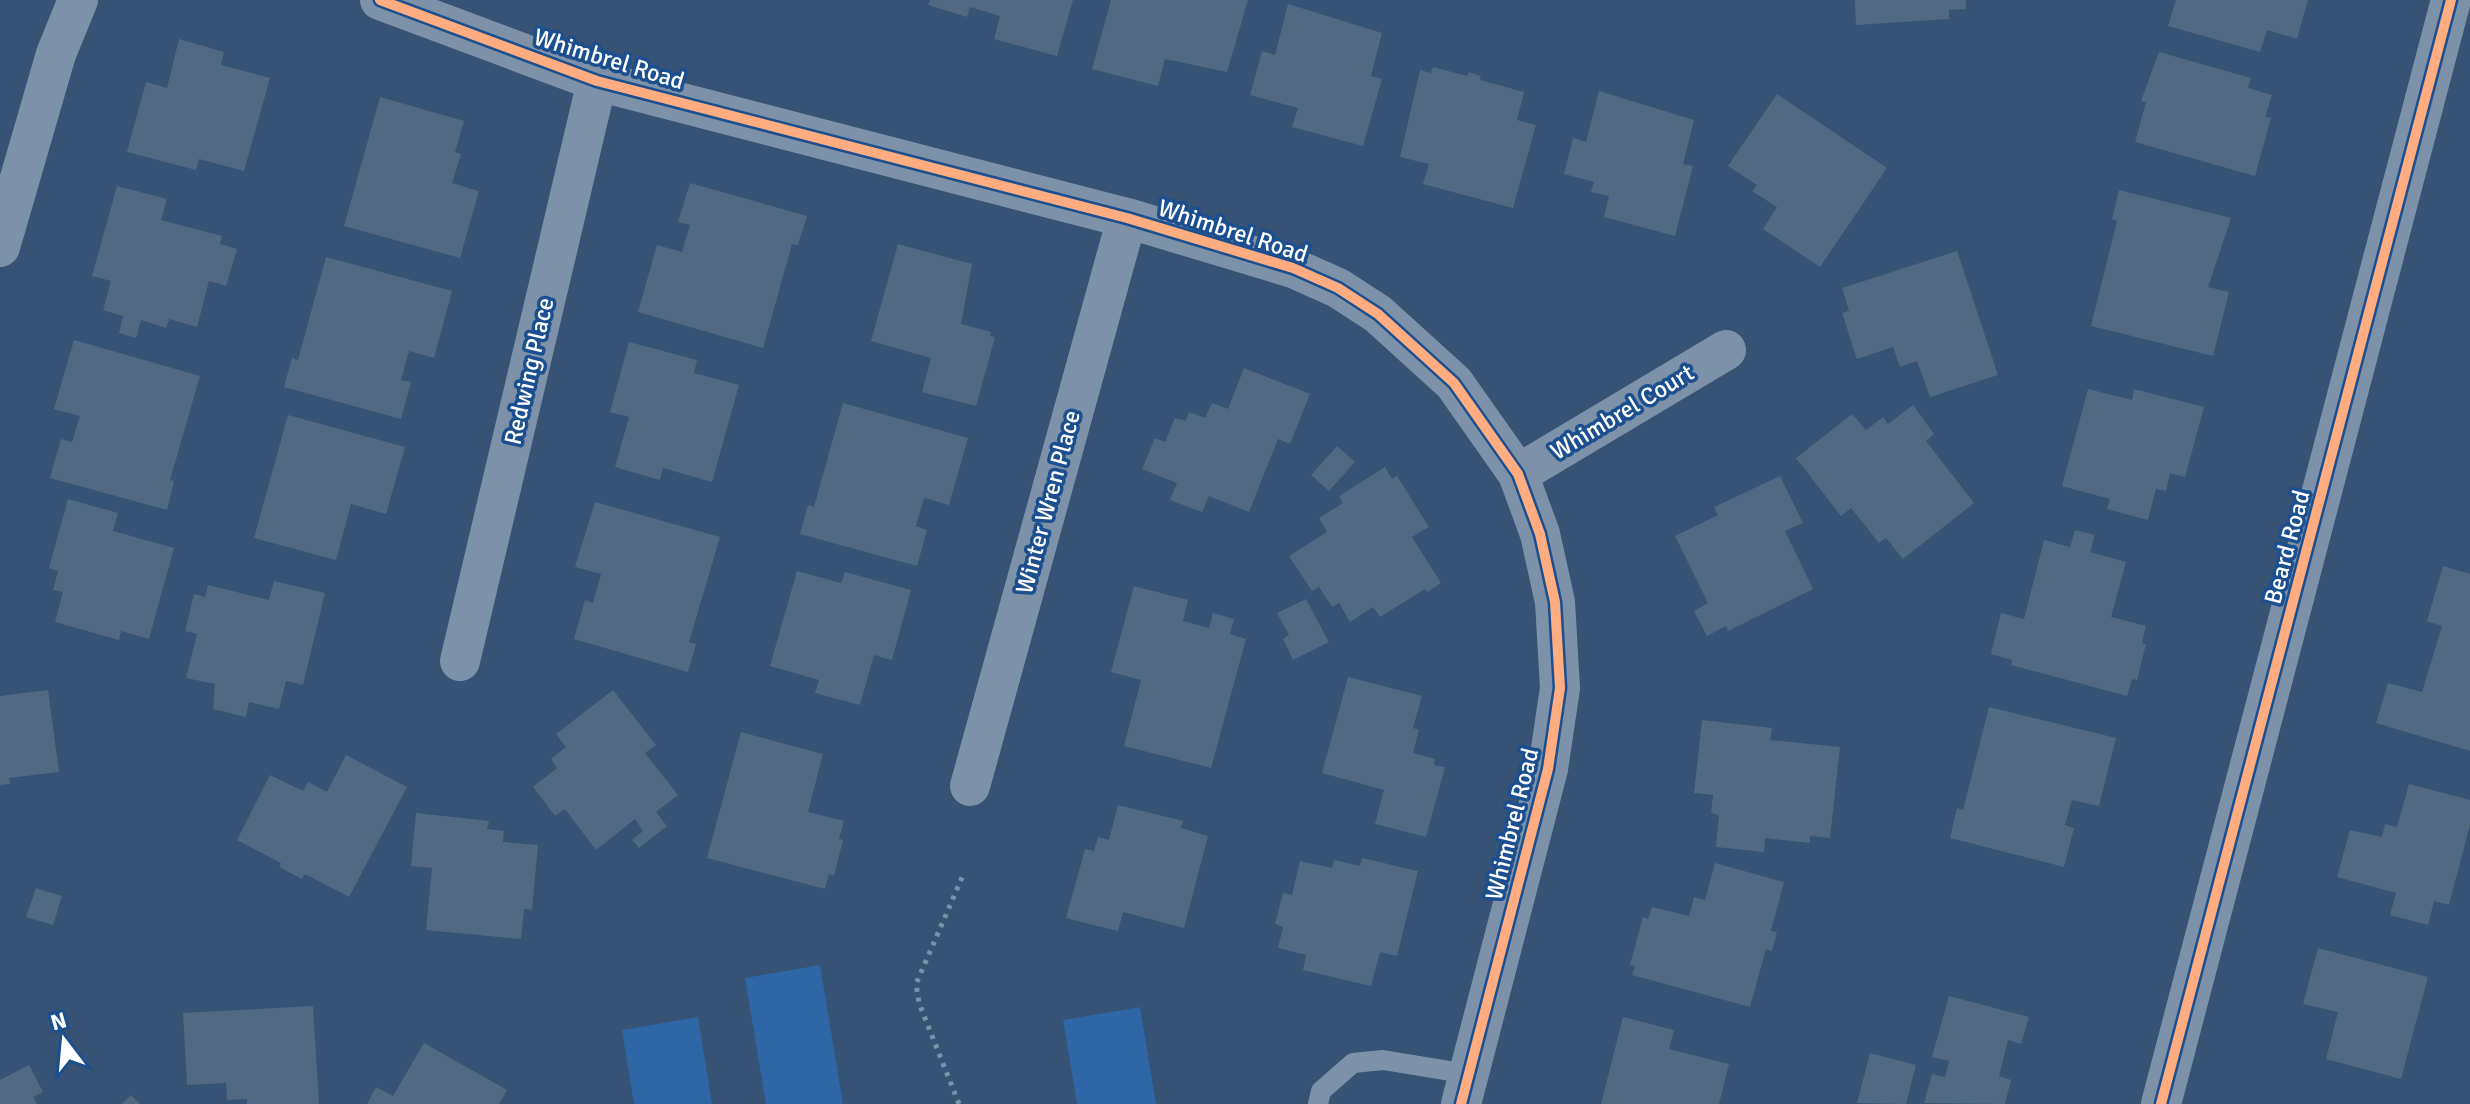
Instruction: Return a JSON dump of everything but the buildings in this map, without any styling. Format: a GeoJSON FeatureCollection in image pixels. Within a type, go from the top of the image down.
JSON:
{"type":"FeatureCollection","features":[{"type":"Feature","properties":{"kind":"street"},"geometry":{"type":"LineString","coordinates":[[0,247],[56,54],[78,0]]}},
{"type":"Feature","properties":{"kind":"street","name":"Whimbrel Road"},"geometry":{"type":"LineString","coordinates":[[380,0],[597,81],[1127,218],[1293,268],[1338,288],[1407,337],[1454,383],[1518,474],[1550,568],[1560,688],[1548,769],[1465,1089]]}},
{"type":"Feature","properties":{"kind":"street","name":"Beard Road"},"geometry":{"type":"LineString","coordinates":[[2161,1104],[2451,0]]}},
{"type":"Feature","properties":{"kind":"street","name":"Redwing Place"},"geometry":{"type":"LineString","coordinates":[[460,661],[597,81]]}},
{"type":"Feature","properties":{"kind":"street","name":"Winter Wren Place"},"geometry":{"type":"LineString","coordinates":[[970,786],[1127,218]]}},
{"type":"Feature","properties":{"kind":"street","name":"Whimbrel Court"},"geometry":{"type":"LineString","coordinates":[[1518,474],[1726,350]]}},
{"type":"Feature","properties":{"kind":"lane"},"geometry":{"type":"LineString","coordinates":[[1318,1104],[1321,1091],[1353,1063],[1383,1060],[1465,1089]]}},
{"type":"Feature","properties":{"kind":"path"},"geometry":{"type":"LineString","coordinates":[[959,1104],[916,994],[916,984],[964,873]]}},
{"type":"Feature","properties":{"kind":"shaded area"},"geometry":{"type":"Polygon","coordinates":[[[820,965],[843,1104],[766,1104],[745,978],[820,965]]]}},
{"type":"Feature","properties":{"kind":"shaded area"},"geometry":{"type":"Polygon","coordinates":[[[1140,1007],[1156,1104],[1077,1104],[1063,1020],[1140,1007]]]}},
{"type":"Feature","properties":{"kind":"shaded area"},"geometry":{"type":"Polygon","coordinates":[[[698,1017],[712,1104],[634,1104],[622,1030],[698,1017]]]}},
{"type":"Feature","properties":{"kind":"cycle path"},"geometry":{"type":"LineString","coordinates":[[380,0],[597,81],[1127,218],[1293,268],[1338,288],[1378,314],[1454,383],[1518,474],[1540,534],[1555,602],[1560,688],[1548,769],[1461,1104]]}},
{"type":"Feature","properties":{"kind":"cycle path"},"geometry":{"type":"LineString","coordinates":[[2161,1104],[2451,0]]}}]}
